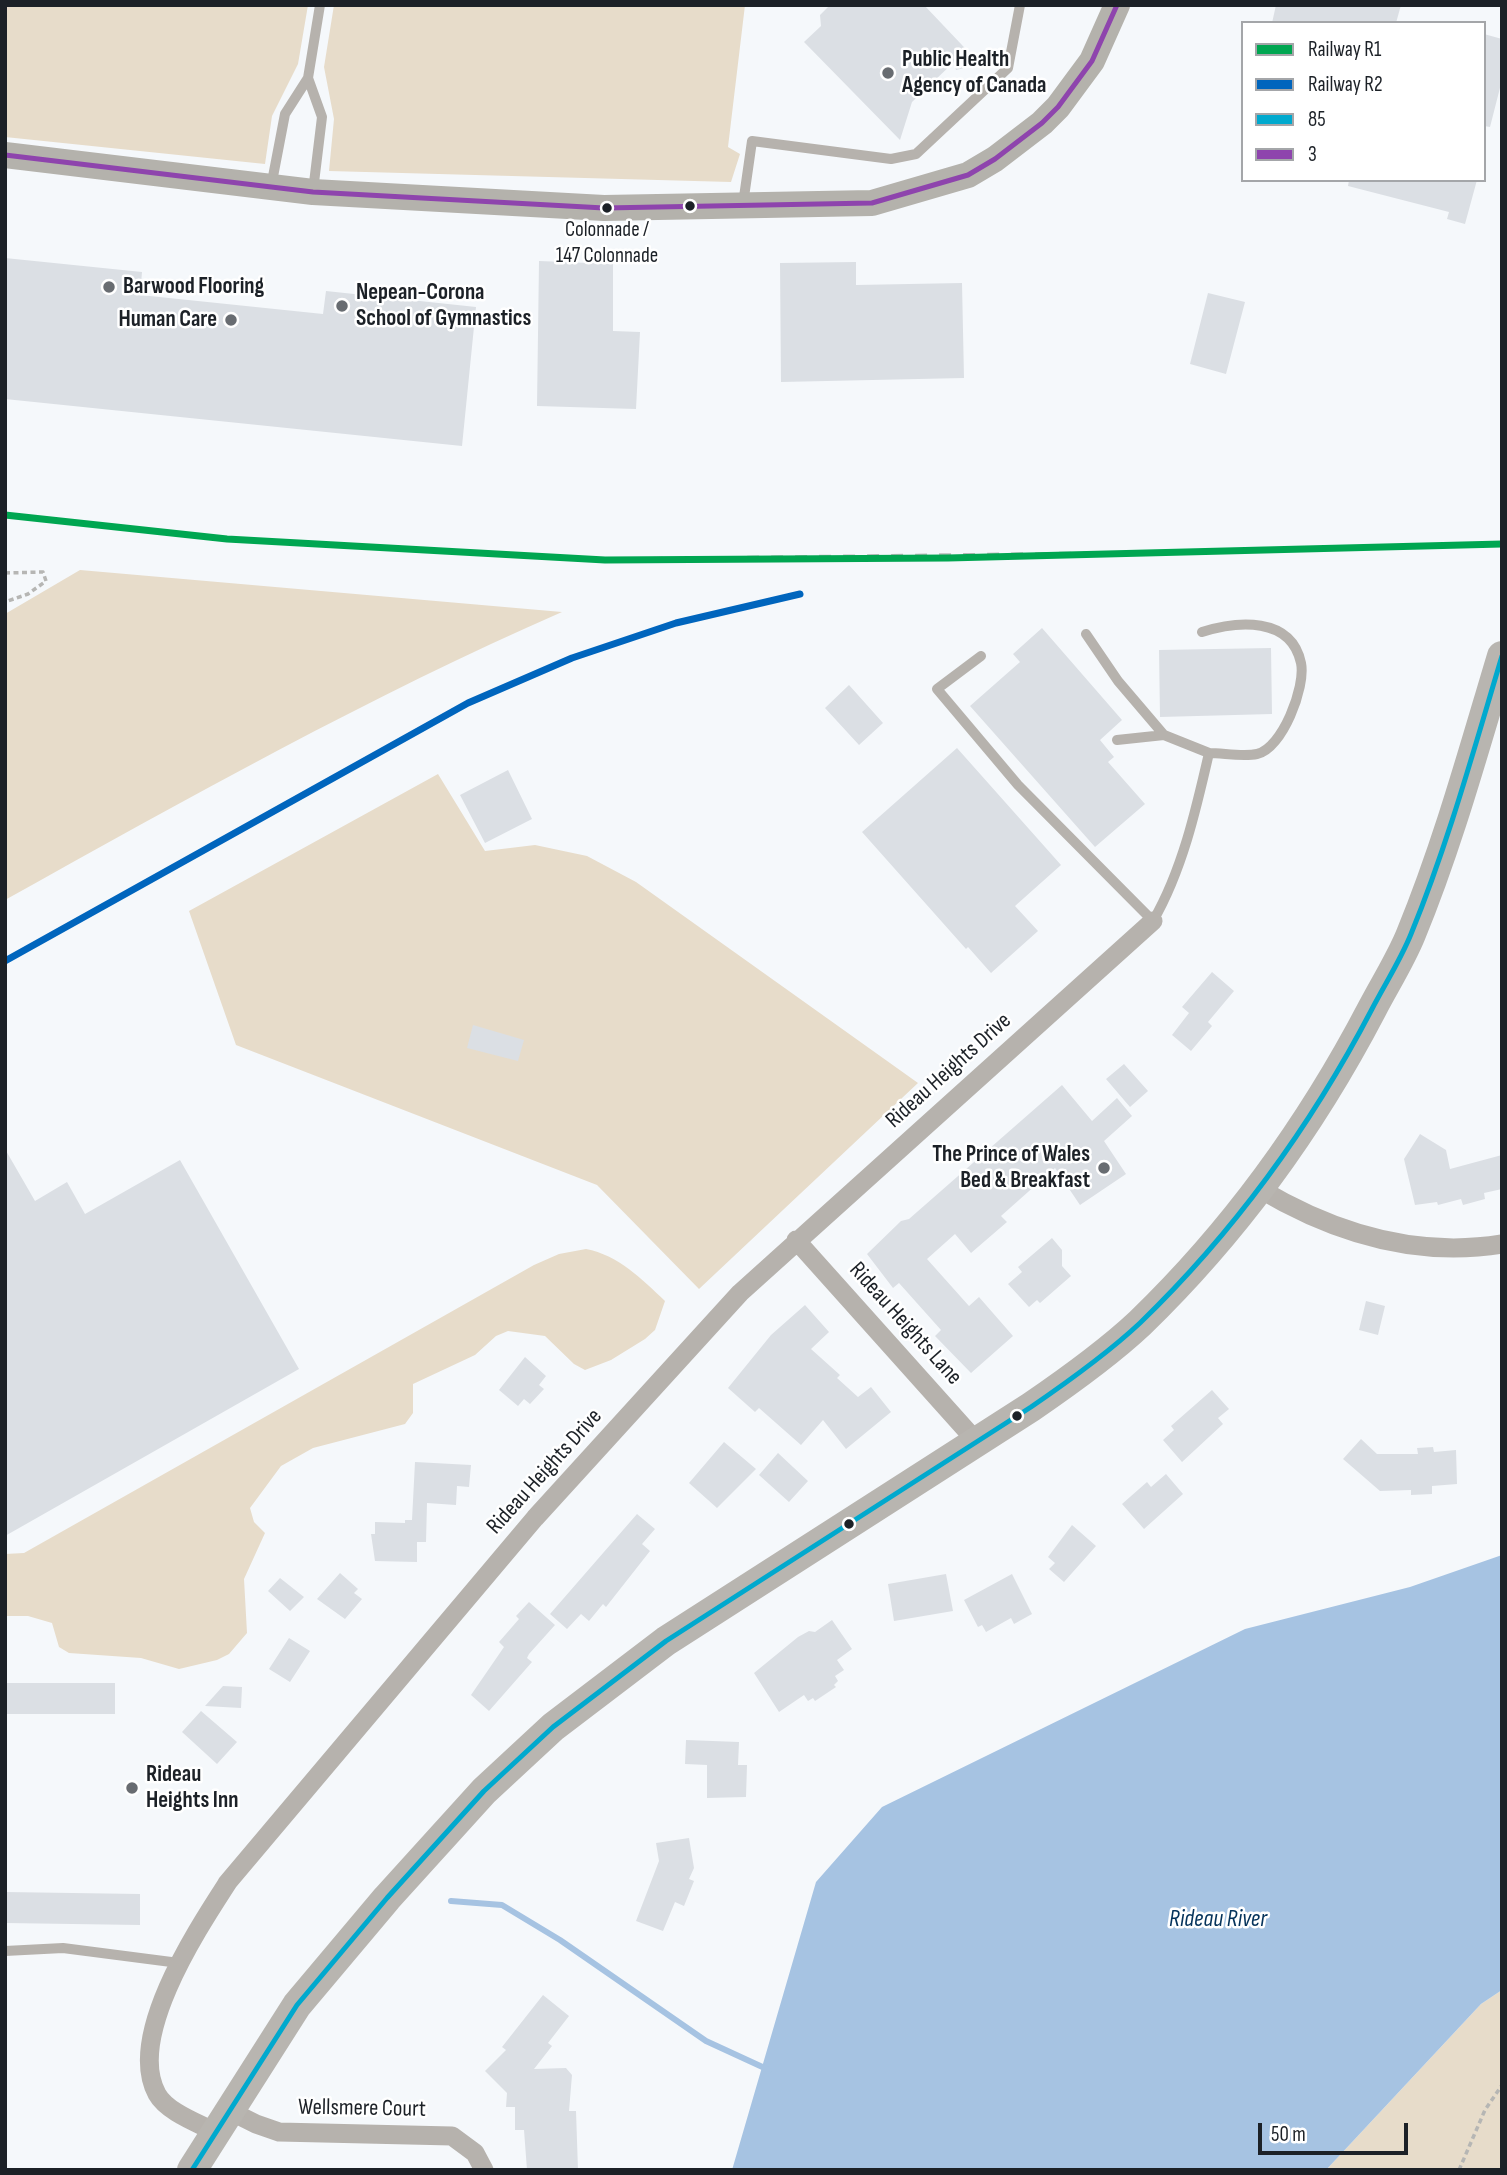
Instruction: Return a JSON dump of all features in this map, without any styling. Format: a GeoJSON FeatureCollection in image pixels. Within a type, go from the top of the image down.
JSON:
{"type":"FeatureCollection","features":[{"type":"Feature","properties":{"kind":"main road"},"geometry":{"type":"LineString","coordinates":[[192,2170],[297,2005],[378,1909],[484,1791],[553,1727],[666,1641],[1086,1368],[1139,1323],[1210,1249],[1260,1189],[1346,1059],[1411,935],[1454,816],[1502,656]]}},
{"type":"Feature","properties":{"kind":"street"},"geometry":{"type":"LineString","coordinates":[[5,155],[313,192],[604,208],[872,203],[968,175],[1021,140],[1058,107],[1093,61],[1117,5]]}},
{"type":"Feature","properties":{"kind":"street","name":"Rideau Heights Drive"},"geometry":{"type":"LineString","coordinates":[[222,2121],[162,2101],[151,2076],[156,2023],[179,1963],[228,1882],[535,1518],[740,1293],[1153,921]]}},
{"type":"Feature","properties":{"kind":"street"},"geometry":{"type":"LineString","coordinates":[[1260,1189],[1299,1212],[1344,1231],[1423,1248],[1469,1249],[1502,1244]]}},
{"type":"Feature","properties":{"kind":"street","name":"Rideau Heights Lane"},"geometry":{"type":"LineString","coordinates":[[796,1240],[976,1441]]}},
{"type":"Feature","properties":{"kind":"street","name":"Wellsmere Court"},"geometry":{"type":"LineString","coordinates":[[222,2121],[256,2124],[279,2132],[452,2136],[475,2153],[484,2170]]}},
{"type":"Feature","properties":{"kind":"lane"},"geometry":{"type":"LineString","coordinates":[[271,187],[285,114],[308,78],[320,5]]}},
{"type":"Feature","properties":{"kind":"lane"},"geometry":{"type":"LineString","coordinates":[[743,207],[752,141],[891,159],[916,154],[1009,68],[1020,5]]}},
{"type":"Feature","properties":{"kind":"lane"},"geometry":{"type":"LineString","coordinates":[[308,78],[322,117],[313,192]]}},
{"type":"Feature","properties":{"kind":"lane"},"geometry":{"type":"LineString","coordinates":[[1086,634],[1118,681],[1164,735],[1209,753],[1258,754],[1277,743],[1297,699],[1301,664],[1293,646],[1272,627],[1250,624],[1222,626],[1202,632]]}},
{"type":"Feature","properties":{"kind":"lane"},"geometry":{"type":"LineString","coordinates":[[981,656],[937,689],[1018,785],[1153,921],[1164,901],[1196,808],[1209,753]]}},
{"type":"Feature","properties":{"kind":"lane"},"geometry":{"type":"LineString","coordinates":[[1117,740],[1164,735]]}},
{"type":"Feature","properties":{"kind":"lane"},"geometry":{"type":"LineString","coordinates":[[5,1951],[63,1948],[179,1963]]}},
{"type":"Feature","properties":{"kind":"path"},"geometry":{"type":"LineString","coordinates":[[5,573],[43,572],[46,581],[28,594],[5,602]]}},
{"type":"Feature","properties":{"kind":"path"},"geometry":{"type":"LineString","coordinates":[[1459,2170],[1485,2110],[1502,2085]]}},
{"type":"Feature","properties":{"kind":"shaded area"},"geometry":{"type":"Polygon","coordinates":[[[5,5],[308,5],[298,64],[272,116],[265,164],[5,137],[5,5]]]}},
{"type":"Feature","properties":{"kind":"shaded area"},"geometry":{"type":"Polygon","coordinates":[[[334,5],[745,5],[728,147],[740,154],[731,182],[329,171],[334,119],[324,67],[334,5]]]}},
{"type":"Feature","properties":{"kind":"shaded area"},"geometry":{"type":"Polygon","coordinates":[[[80,570],[562,612],[350,713],[5,900],[5,614],[80,570]]]}},
{"type":"Feature","properties":{"kind":"shaded area"},"geometry":{"type":"Polygon","coordinates":[[[438,774],[485,851],[535,845],[587,856],[636,882],[918,1083],[699,1289],[597,1185],[236,1045],[189,911],[438,774]]]}},
{"type":"Feature","properties":{"kind":"shaded area"},"geometry":{"type":"Polygon","coordinates":[[[586,1249],[619,1262],[665,1301],[655,1330],[611,1360],[585,1370],[574,1364],[545,1336],[508,1331],[496,1336],[475,1355],[413,1384],[413,1413],[405,1424],[313,1448],[281,1466],[250,1508],[254,1522],[265,1533],[244,1579],[247,1633],[229,1654],[217,1660],[179,1669],[141,1658],[69,1653],[59,1647],[52,1623],[28,1616],[5,1616],[5,1554],[24,1553],[534,1265],[559,1254],[586,1249]]]}},
{"type":"Feature","properties":{"kind":"shaded area"},"geometry":{"type":"Polygon","coordinates":[[[1502,1990],[1502,2170],[1326,2170],[1481,2004],[1502,1990]]]}},
{"type":"Feature","properties":{"kind":"water","name":"Rideau River"},"geometry":{"type":"Polygon","coordinates":[[[1502,1555],[1502,1990],[1481,2004],[1326,2170],[732,2170],[816,1882],[882,1807],[1245,1629],[1410,1587],[1502,1555]]]}},
{"type":"Feature","properties":{"kind":"building","name":"Public Health Agency of Canada"},"geometry":{"type":"Polygon","coordinates":[[[830,5],[924,5],[980,64],[956,70],[954,62],[912,102],[900,140],[804,42],[821,26],[820,15],[830,5]]]}},
{"type":"Feature","properties":{"kind":"building"},"geometry":{"type":"Polygon","coordinates":[[[1276,5],[1401,5],[1397,21],[1272,21],[1276,5]]]}},
{"type":"Feature","properties":{"kind":"building"},"geometry":{"type":"Polygon","coordinates":[[[1486,35],[1502,39],[1502,80],[1490,127],[1486,126],[1486,35]]]}},
{"type":"Feature","properties":{"kind":"building"},"geometry":{"type":"Polygon","coordinates":[[[1349,182],[1476,182],[1465,224],[1447,219],[1449,212],[1348,186],[1349,182]]]}},
{"type":"Feature","properties":{"kind":"building"},"geometry":{"type":"Polygon","coordinates":[[[5,258],[142,272],[140,295],[323,314],[326,291],[476,307],[462,446],[5,399],[5,258]]]}},
{"type":"Feature","properties":{"kind":"building"},"geometry":{"type":"Polygon","coordinates":[[[539,261],[613,264],[613,331],[640,332],[636,409],[537,406],[539,261]]]}},
{"type":"Feature","properties":{"kind":"building"},"geometry":{"type":"Polygon","coordinates":[[[856,262],[856,285],[962,283],[964,378],[781,382],[780,263],[856,262]]]}},
{"type":"Feature","properties":{"kind":"building"},"geometry":{"type":"Polygon","coordinates":[[[1208,293],[1245,302],[1226,374],[1190,364],[1208,293]]]}},
{"type":"Feature","properties":{"kind":"building"},"geometry":{"type":"Polygon","coordinates":[[[1042,628],[1122,720],[1100,740],[1114,757],[1108,762],[1145,804],[1095,847],[970,706],[1020,662],[1013,654],[1042,628]]]}},
{"type":"Feature","properties":{"kind":"building"},"geometry":{"type":"Polygon","coordinates":[[[1271,648],[1272,714],[1160,717],[1159,650],[1271,648]]]}},
{"type":"Feature","properties":{"kind":"building"},"geometry":{"type":"Polygon","coordinates":[[[849,685],[883,723],[859,745],[825,708],[849,685]]]}},
{"type":"Feature","properties":{"kind":"building"},"geometry":{"type":"Polygon","coordinates":[[[957,748],[1061,865],[1015,906],[1038,931],[991,973],[968,947],[966,949],[862,832],[957,748]]]}},
{"type":"Feature","properties":{"kind":"building"},"geometry":{"type":"Polygon","coordinates":[[[508,770],[532,819],[485,843],[460,795],[508,770]]]}},
{"type":"Feature","properties":{"kind":"building"},"geometry":{"type":"Polygon","coordinates":[[[1212,972],[1234,991],[1208,1022],[1212,1026],[1191,1051],[1172,1035],[1189,1013],[1182,1007],[1212,972]]]}},
{"type":"Feature","properties":{"kind":"building"},"geometry":{"type":"Polygon","coordinates":[[[473,1025],[524,1040],[518,1061],[467,1048],[473,1025]]]}},
{"type":"Feature","properties":{"kind":"building"},"geometry":{"type":"Polygon","coordinates":[[[1124,1064],[1148,1091],[1130,1107],[1106,1079],[1124,1064]]]}},
{"type":"Feature","properties":{"kind":"building"},"geometry":{"type":"Polygon","coordinates":[[[1062,1085],[1092,1121],[1117,1098],[1132,1116],[1104,1141],[1126,1174],[1080,1205],[1055,1168],[1001,1216],[1007,1222],[971,1253],[955,1234],[927,1259],[969,1306],[979,1297],[1013,1336],[971,1373],[935,1336],[941,1330],[899,1283],[893,1288],[867,1254],[901,1221],[909,1219],[1062,1085]]]}},
{"type":"Feature","properties":{"kind":"building"},"geometry":{"type":"Polygon","coordinates":[[[1420,1134],[1446,1150],[1450,1169],[1502,1155],[1502,1189],[1484,1193],[1485,1199],[1463,1205],[1461,1199],[1438,1205],[1437,1202],[1415,1205],[1404,1159],[1420,1134]]]}},
{"type":"Feature","properties":{"kind":"building"},"geometry":{"type":"Polygon","coordinates":[[[5,1149],[35,1201],[67,1182],[85,1214],[180,1160],[299,1369],[5,1536],[5,1149]]]}},
{"type":"Feature","properties":{"kind":"building"},"geometry":{"type":"Polygon","coordinates":[[[1052,1238],[1062,1250],[1062,1266],[1071,1276],[1040,1303],[1037,1300],[1029,1307],[1008,1284],[1022,1272],[1018,1267],[1052,1238]]]}},
{"type":"Feature","properties":{"kind":"building"},"geometry":{"type":"Polygon","coordinates":[[[1366,1301],[1385,1306],[1378,1335],[1359,1330],[1366,1301]]]}},
{"type":"Feature","properties":{"kind":"building"},"geometry":{"type":"Polygon","coordinates":[[[805,1305],[829,1332],[811,1349],[840,1375],[837,1378],[858,1397],[871,1387],[891,1412],[846,1449],[823,1420],[801,1445],[759,1408],[755,1412],[728,1388],[771,1335],[805,1305]]]}},
{"type":"Feature","properties":{"kind":"building"},"geometry":{"type":"Polygon","coordinates":[[[525,1357],[546,1376],[539,1385],[544,1389],[530,1404],[524,1399],[518,1406],[499,1390],[525,1357]]]}},
{"type":"Feature","properties":{"kind":"building"},"geometry":{"type":"Polygon","coordinates":[[[1212,1390],[1229,1409],[1218,1418],[1223,1424],[1182,1462],[1163,1440],[1174,1430],[1171,1426],[1212,1390]]]}},
{"type":"Feature","properties":{"kind":"building"},"geometry":{"type":"Polygon","coordinates":[[[1361,1439],[1377,1454],[1418,1454],[1417,1448],[1433,1447],[1434,1452],[1456,1450],[1457,1484],[1432,1486],[1432,1494],[1411,1495],[1411,1490],[1380,1491],[1343,1459],[1361,1439]]]}},
{"type":"Feature","properties":{"kind":"building"},"geometry":{"type":"Polygon","coordinates":[[[724,1442],[756,1469],[717,1508],[689,1483],[724,1442]]]}},
{"type":"Feature","properties":{"kind":"building"},"geometry":{"type":"Polygon","coordinates":[[[778,1453],[808,1481],[789,1502],[759,1475],[778,1453]]]}},
{"type":"Feature","properties":{"kind":"building"},"geometry":{"type":"Polygon","coordinates":[[[415,1462],[471,1465],[469,1487],[457,1486],[456,1505],[427,1503],[426,1542],[417,1542],[417,1562],[375,1561],[371,1534],[375,1534],[375,1522],[405,1523],[405,1520],[412,1520],[415,1462]]]}},
{"type":"Feature","properties":{"kind":"building"},"geometry":{"type":"Polygon","coordinates":[[[1166,1474],[1183,1494],[1144,1529],[1122,1504],[1147,1482],[1151,1487],[1166,1474]]]}},
{"type":"Feature","properties":{"kind":"building"},"geometry":{"type":"Polygon","coordinates":[[[637,1514],[655,1529],[642,1544],[650,1551],[606,1607],[603,1604],[589,1621],[581,1614],[567,1629],[550,1614],[637,1514]]]}},
{"type":"Feature","properties":{"kind":"building"},"geometry":{"type":"Polygon","coordinates":[[[1072,1525],[1096,1546],[1064,1582],[1049,1569],[1055,1563],[1048,1557],[1072,1525]]]}},
{"type":"Feature","properties":{"kind":"building"},"geometry":{"type":"Polygon","coordinates":[[[340,1573],[358,1589],[354,1593],[362,1599],[345,1619],[317,1599],[340,1573]]]}},
{"type":"Feature","properties":{"kind":"building"},"geometry":{"type":"Polygon","coordinates":[[[946,1574],[953,1611],[894,1621],[888,1584],[946,1574]]]}},
{"type":"Feature","properties":{"kind":"building"},"geometry":{"type":"Polygon","coordinates":[[[1012,1574],[1032,1614],[1014,1624],[1011,1618],[986,1632],[982,1625],[978,1627],[964,1600],[1012,1574]]]}},
{"type":"Feature","properties":{"kind":"building"},"geometry":{"type":"Polygon","coordinates":[[[280,1578],[304,1597],[290,1611],[268,1591],[280,1578]]]}},
{"type":"Feature","properties":{"kind":"building"},"geometry":{"type":"Polygon","coordinates":[[[529,1602],[555,1625],[529,1654],[527,1658],[532,1662],[489,1711],[471,1695],[504,1647],[499,1642],[519,1619],[516,1616],[529,1602]]]}},
{"type":"Feature","properties":{"kind":"building"},"geometry":{"type":"Polygon","coordinates":[[[832,1620],[852,1649],[837,1660],[844,1670],[835,1676],[838,1681],[834,1685],[836,1687],[815,1701],[813,1698],[808,1701],[804,1695],[779,1712],[754,1673],[798,1637],[809,1631],[815,1632],[832,1620]]]}},
{"type":"Feature","properties":{"kind":"building"},"geometry":{"type":"Polygon","coordinates":[[[289,1638],[310,1651],[290,1682],[269,1669],[289,1638]]]}},
{"type":"Feature","properties":{"kind":"building"},"geometry":{"type":"Polygon","coordinates":[[[5,1683],[115,1683],[115,1714],[5,1714],[5,1683]]]}},
{"type":"Feature","properties":{"kind":"building"},"geometry":{"type":"Polygon","coordinates":[[[223,1686],[242,1687],[241,1708],[205,1706],[223,1686]]]}},
{"type":"Feature","properties":{"kind":"building"},"geometry":{"type":"Polygon","coordinates":[[[201,1711],[237,1742],[217,1764],[182,1732],[201,1711]]]}},
{"type":"Feature","properties":{"kind":"building"},"geometry":{"type":"Polygon","coordinates":[[[686,1740],[739,1742],[738,1765],[747,1765],[746,1797],[707,1798],[707,1765],[685,1764],[686,1740]]]}},
{"type":"Feature","properties":{"kind":"building"},"geometry":{"type":"Polygon","coordinates":[[[689,1838],[694,1868],[689,1879],[694,1881],[684,1906],[675,1902],[663,1931],[636,1921],[659,1861],[656,1843],[689,1838]]]}},
{"type":"Feature","properties":{"kind":"building"},"geometry":{"type":"Polygon","coordinates":[[[5,1892],[140,1894],[140,1925],[5,1923],[5,1892]]]}},
{"type":"Feature","properties":{"kind":"building"},"geometry":{"type":"Polygon","coordinates":[[[543,1995],[569,2016],[548,2043],[552,2046],[534,2069],[566,2068],[572,2075],[569,2111],[576,2111],[578,2170],[527,2170],[524,2130],[515,2130],[515,2107],[506,2107],[507,2093],[485,2071],[506,2050],[502,2047],[543,1995]]]}},
{"type":"Feature","properties":{"kind":"waterway"},"geometry":{"type":"LineString","coordinates":[[451,1901],[502,1905],[560,1940],[706,2041],[769,2070]]}},
{"type":"Feature","properties":{"kind":"railway"},"geometry":{"type":"LineString","coordinates":[[5,515],[227,539],[605,560],[1170,553]]}},
{"type":"Feature","properties":{"kind":"rail line","name":"R1"},"geometry":{"type":"LineString","coordinates":[[5,515],[227,539],[605,560],[948,558],[1502,544]]}},
{"type":"Feature","properties":{"kind":"rail line","name":"R2"},"geometry":{"type":"LineString","coordinates":[[5,961],[468,703],[572,658],[676,623],[800,594]]}},
{"type":"Feature","properties":{"kind":"transit line","name":"3"},"geometry":{"type":"LineString","coordinates":[[5,155],[313,192],[604,208],[872,203],[968,175],[995,159],[1042,123],[1058,107],[1092,61],[1117,5]]}},
{"type":"Feature","properties":{"kind":"transit line","name":"85"},"geometry":{"type":"LineString","coordinates":[[192,2170],[297,2005],[387,1898],[484,1791],[553,1727],[666,1641],[1031,1407],[1073,1377],[1140,1323],[1207,1252],[1269,1175],[1324,1094],[1403,953],[1449,831],[1502,656]]}},
{"type":"Feature","properties":{"kind":"place","name":"Public Health Agency of Canada"},"geometry":{"type":"Point","coordinates":[888,73]}},
{"type":"Feature","properties":{"kind":"place","name":"Colonnade / 147 Colonnade"},"geometry":{"type":"Point","coordinates":[607,208]}},
{"type":"Feature","properties":{"kind":"place","name":"Barwood Flooring"},"geometry":{"type":"Point","coordinates":[109,287]}},
{"type":"Feature","properties":{"kind":"place","name":"Nepean-Corona School of Gymnastics"},"geometry":{"type":"Point","coordinates":[342,306]}},
{"type":"Feature","properties":{"kind":"place","name":"Human Care"},"geometry":{"type":"Point","coordinates":[231,320]}},
{"type":"Feature","properties":{"kind":"place","name":"The Prince of Wales Bed & Breakfast"},"geometry":{"type":"Point","coordinates":[1104,1168]}},
{"type":"Feature","properties":{"kind":"place","name":"Rideau Heights Inn"},"geometry":{"type":"Point","coordinates":[132,1788]}}]}
